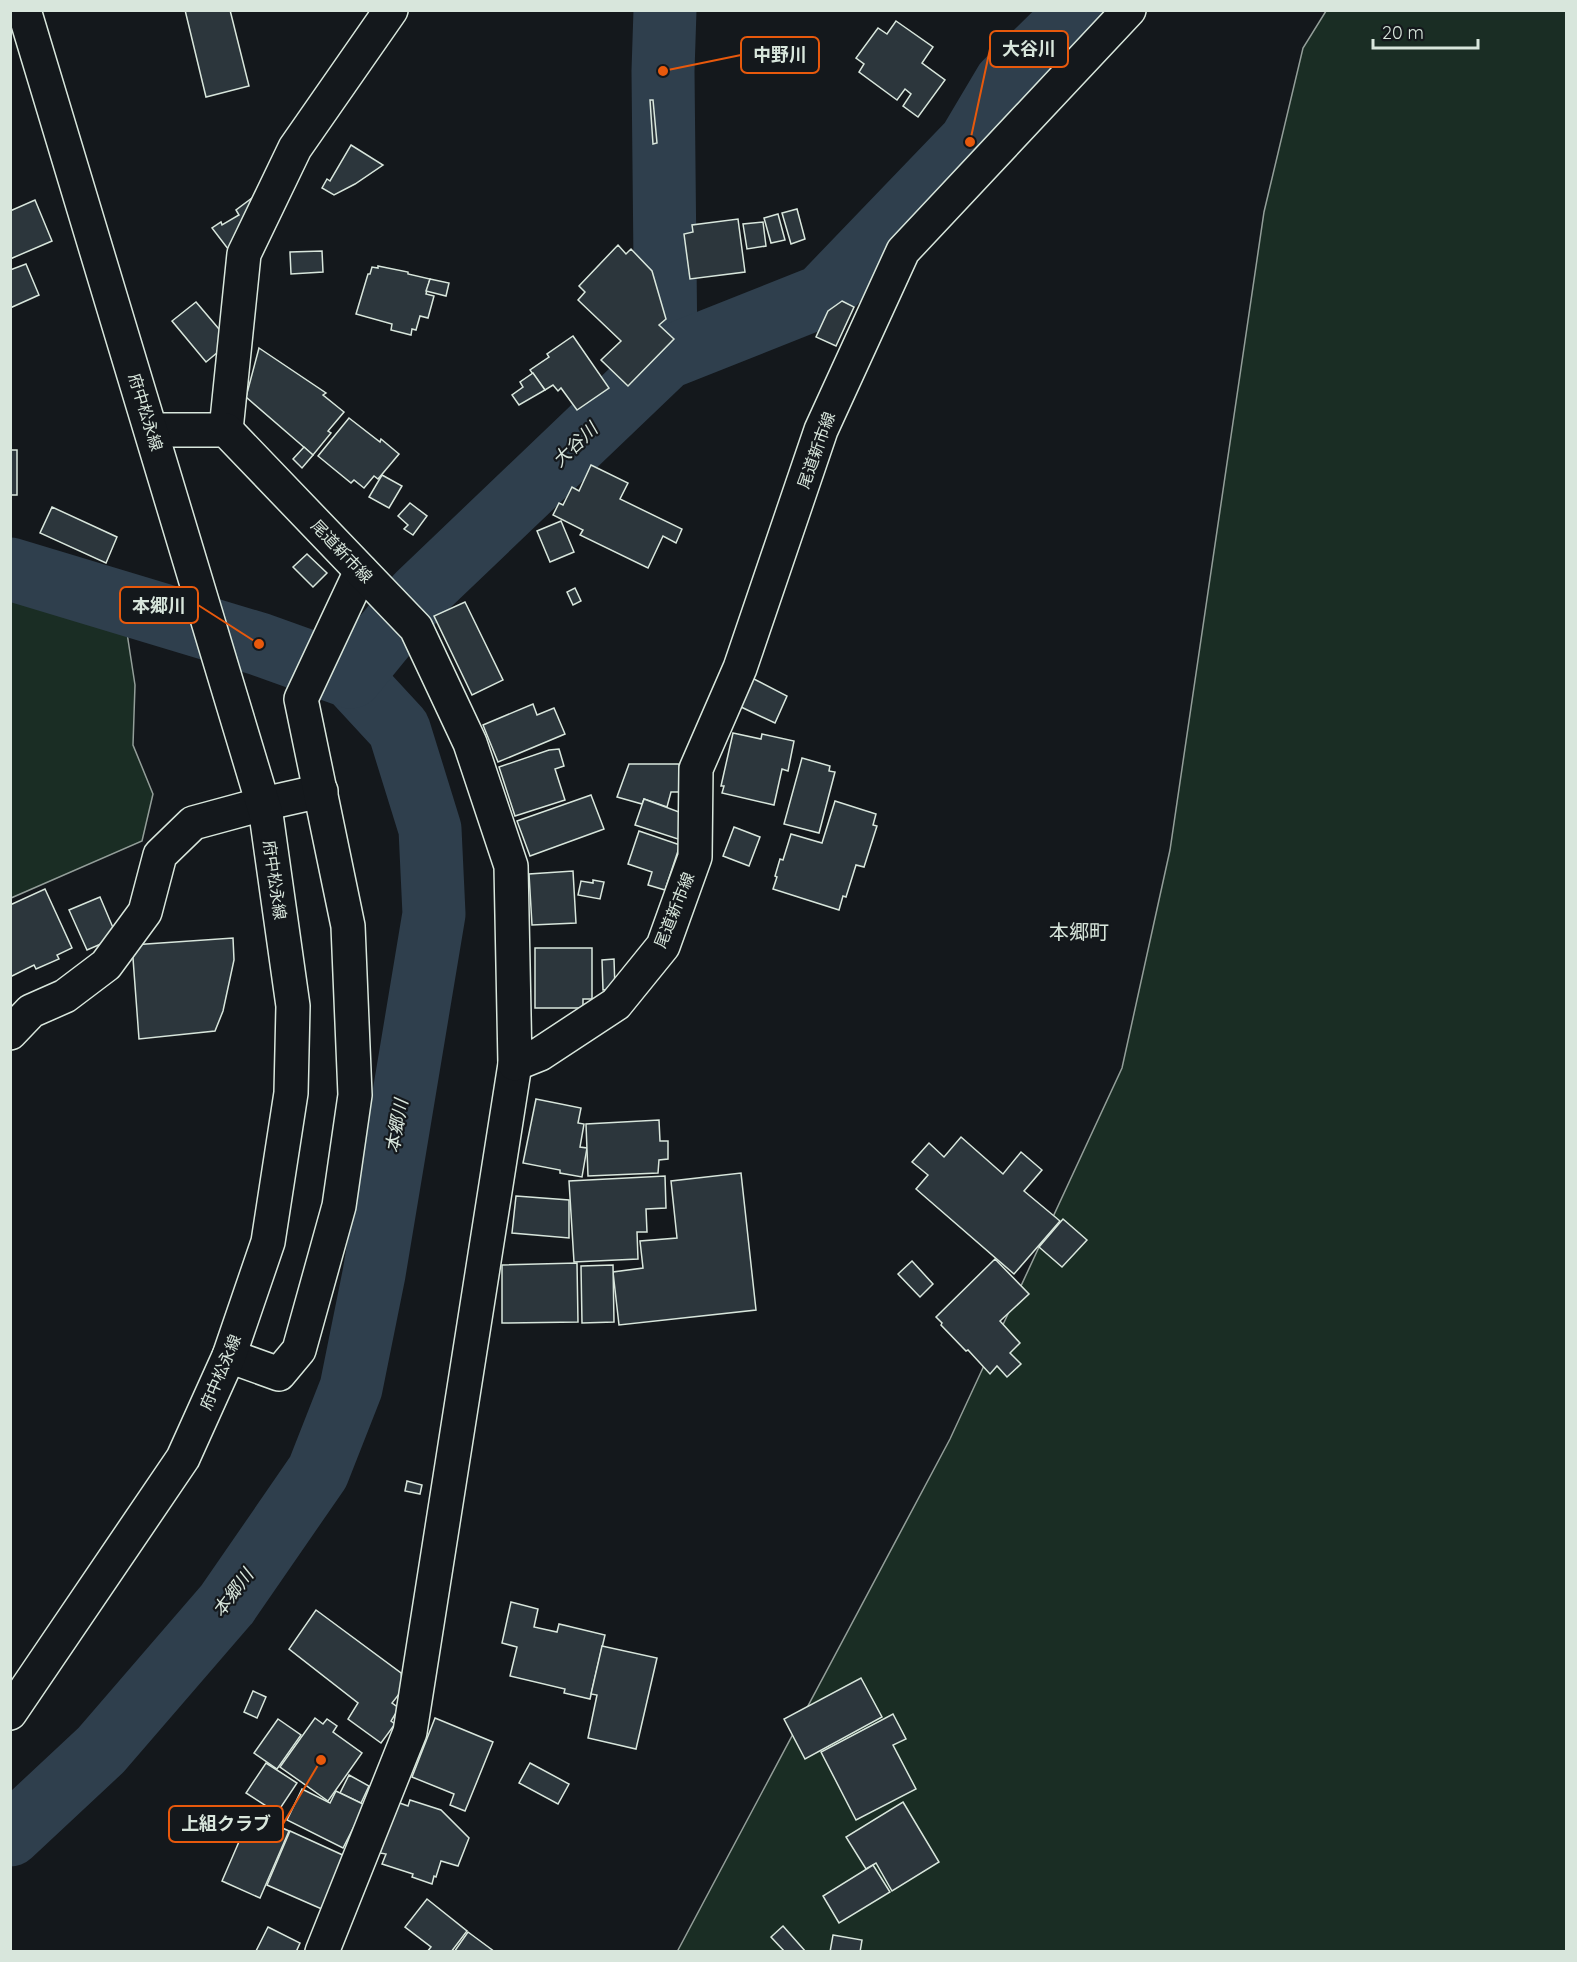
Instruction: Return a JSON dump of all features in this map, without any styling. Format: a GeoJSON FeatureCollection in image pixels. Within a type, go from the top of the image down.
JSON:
{"type":"FeatureCollection","features":[{"type":"Feature","properties":{"kind":"main road","name":"府中松永線"},"geometry":{"type":"LineString","coordinates":[[10,1713],[183,1458],[229,1356],[268,1242],[291,1093],[293,1006],[263,804],[24,10]]}},
{"type":"Feature","properties":{"kind":"main road"},"geometry":{"type":"LineString","coordinates":[[152,430],[226,430],[244,254],[295,148],[391,10]]}},
{"type":"Feature","properties":{"kind":"main road","name":"尾道新市線"},"geometry":{"type":"LineString","coordinates":[[226,430],[354,585],[389,599],[416,628],[470,743],[511,866],[515,1064],[540,1054],[616,1004],[663,946],[695,857],[696,769],[740,668],[821,430],[903,251],[1129,10]]}},
{"type":"Feature","properties":{"kind":"main road"},"geometry":{"type":"LineString","coordinates":[[229,1356],[279,1374],[299,1350],[339,1206],[355,1095],[348,926],[301,699],[354,585]]}},
{"type":"Feature","properties":{"kind":"main road"},"geometry":{"type":"LineString","coordinates":[[10,1033],[31,1011],[64,996],[106,965],[145,912],[160,855],[193,824],[263,804],[321,791]]}},
{"type":"Feature","properties":{"kind":"main road"},"geometry":{"type":"LineString","coordinates":[[322,1952],[410,1732],[515,1064]]}},
{"type":"Feature","properties":{"kind":"green space"},"geometry":{"type":"Polygon","coordinates":[[[1326,11],[1566,11],[1566,1951],[677,1952],[950,1439],[1122,1068],[1170,850],[1264,212],[1303,48],[1326,11]]]}},
{"type":"Feature","properties":{"kind":"green space"},"geometry":{"type":"Polygon","coordinates":[[[11,566],[21,578],[52,568],[90,576],[125,620],[135,685],[133,745],[153,794],[142,841],[11,898],[11,566]]]}},
{"type":"Feature","properties":{"kind":"building"},"geometry":{"type":"Polygon","coordinates":[[[185,10],[230,10],[249,86],[206,97],[185,10]]]}},
{"type":"Feature","properties":{"kind":"building"},"geometry":{"type":"Polygon","coordinates":[[[896,21],[933,47],[922,63],[945,80],[918,117],[903,106],[911,94],[905,89],[897,100],[859,72],[864,64],[856,58],[878,28],[887,34],[896,21]]]}},
{"type":"Feature","properties":{"kind":"building"},"geometry":{"type":"Polygon","coordinates":[[[650,100],[653,100],[657,143],[653,144],[650,100]]]}},
{"type":"Feature","properties":{"kind":"building"},"geometry":{"type":"Polygon","coordinates":[[[351,145],[383,165],[334,195],[322,188],[327,179],[330,181],[351,145]]]}},
{"type":"Feature","properties":{"kind":"building"},"geometry":{"type":"Polygon","coordinates":[[[252,198],[266,217],[235,258],[212,228],[239,215],[236,210],[252,198]]]}},
{"type":"Feature","properties":{"kind":"building"},"geometry":{"type":"Polygon","coordinates":[[[35,200],[52,241],[10,259],[10,211],[35,200]]]}},
{"type":"Feature","properties":{"kind":"building"},"geometry":{"type":"Polygon","coordinates":[[[797,209],[805,239],[791,244],[782,213],[797,209]]]}},
{"type":"Feature","properties":{"kind":"building"},"geometry":{"type":"Polygon","coordinates":[[[778,214],[785,240],[771,243],[764,218],[778,214]]]}},
{"type":"Feature","properties":{"kind":"building"},"geometry":{"type":"Polygon","coordinates":[[[738,219],[745,272],[690,279],[684,234],[693,232],[692,225],[738,219]]]}},
{"type":"Feature","properties":{"kind":"building"},"geometry":{"type":"Polygon","coordinates":[[[763,222],[766,246],[747,249],[743,224],[763,222]]]}},
{"type":"Feature","properties":{"kind":"building"},"geometry":{"type":"Polygon","coordinates":[[[618,245],[626,254],[631,249],[652,271],[666,319],[659,325],[674,339],[628,386],[601,360],[621,341],[578,300],[585,292],[579,286],[618,245]]]}},
{"type":"Feature","properties":{"kind":"building"},"geometry":{"type":"Polygon","coordinates":[[[322,251],[323,272],[291,274],[290,252],[322,251]]]}},
{"type":"Feature","properties":{"kind":"building"},"geometry":{"type":"Polygon","coordinates":[[[26,264],[39,295],[10,308],[10,270],[26,264]]]}},
{"type":"Feature","properties":{"kind":"building"},"geometry":{"type":"Polygon","coordinates":[[[378,266],[430,279],[426,294],[434,296],[428,318],[420,316],[416,330],[412,329],[411,335],[391,330],[392,324],[356,314],[368,274],[372,267],[378,268],[378,266]]]}},
{"type":"Feature","properties":{"kind":"building"},"geometry":{"type":"Polygon","coordinates":[[[430,279],[449,283],[446,296],[426,291],[430,279]]]}},
{"type":"Feature","properties":{"kind":"building"},"geometry":{"type":"Polygon","coordinates":[[[842,301],[854,307],[836,346],[816,337],[828,311],[842,301]]]}},
{"type":"Feature","properties":{"kind":"building"},"geometry":{"type":"Polygon","coordinates":[[[196,302],[230,342],[206,362],[172,321],[196,302]]]}},
{"type":"Feature","properties":{"kind":"building"},"geometry":{"type":"Polygon","coordinates":[[[573,336],[609,388],[577,410],[561,388],[558,391],[553,385],[545,390],[530,370],[549,357],[547,354],[573,336]]]}},
{"type":"Feature","properties":{"kind":"building"},"geometry":{"type":"Polygon","coordinates":[[[259,348],[326,393],[323,395],[344,412],[328,431],[331,433],[313,455],[246,397],[259,348]]]}},
{"type":"Feature","properties":{"kind":"building"},"geometry":{"type":"Polygon","coordinates":[[[533,373],[545,390],[519,405],[512,395],[523,387],[520,382],[533,373]]]}},
{"type":"Feature","properties":{"kind":"building"},"geometry":{"type":"Polygon","coordinates":[[[349,418],[399,454],[378,479],[374,476],[364,488],[354,480],[351,483],[318,456],[349,418]]]}},
{"type":"Feature","properties":{"kind":"building"},"geometry":{"type":"Polygon","coordinates":[[[304,447],[313,455],[302,468],[293,459],[304,447]]]}},
{"type":"Feature","properties":{"kind":"building"},"geometry":{"type":"Polygon","coordinates":[[[10,450],[17,450],[17,495],[10,495],[10,450]]]}},
{"type":"Feature","properties":{"kind":"building"},"geometry":{"type":"Polygon","coordinates":[[[591,465],[628,483],[620,499],[682,529],[676,543],[663,536],[648,568],[580,535],[583,530],[553,515],[559,503],[563,505],[572,487],[579,491],[591,465]]]}},
{"type":"Feature","properties":{"kind":"building"},"geometry":{"type":"Polygon","coordinates":[[[382,475],[402,486],[389,508],[369,497],[382,475]]]}},
{"type":"Feature","properties":{"kind":"building"},"geometry":{"type":"Polygon","coordinates":[[[410,503],[427,516],[413,535],[404,529],[408,525],[398,516],[410,503]]]}},
{"type":"Feature","properties":{"kind":"building"},"geometry":{"type":"Polygon","coordinates":[[[52,507],[117,537],[106,563],[40,533],[52,507]]]}},
{"type":"Feature","properties":{"kind":"building"},"geometry":{"type":"Polygon","coordinates":[[[561,521],[574,552],[550,562],[537,531],[561,521]]]}},
{"type":"Feature","properties":{"kind":"building"},"geometry":{"type":"Polygon","coordinates":[[[307,554],[327,573],[313,587],[293,567],[307,554]]]}},
{"type":"Feature","properties":{"kind":"building"},"geometry":{"type":"Polygon","coordinates":[[[575,588],[581,601],[573,605],[567,592],[575,588]]]}},
{"type":"Feature","properties":{"kind":"building"},"geometry":{"type":"Polygon","coordinates":[[[465,602],[503,680],[472,695],[434,616],[465,602]]]}},
{"type":"Feature","properties":{"kind":"building"},"geometry":{"type":"Polygon","coordinates":[[[750,677],[787,696],[775,723],[739,706],[750,677]]]}},
{"type":"Feature","properties":{"kind":"building"},"geometry":{"type":"Polygon","coordinates":[[[533,704],[537,715],[554,708],[565,734],[498,762],[483,725],[533,704]]]}},
{"type":"Feature","properties":{"kind":"building"},"geometry":{"type":"Polygon","coordinates":[[[733,733],[761,739],[762,734],[794,741],[788,771],[782,769],[774,805],[722,793],[724,786],[721,786],[733,733]]]}},
{"type":"Feature","properties":{"kind":"building"},"geometry":{"type":"Polygon","coordinates":[[[559,749],[564,766],[555,769],[565,800],[515,816],[499,767],[549,750],[559,749]]]}},
{"type":"Feature","properties":{"kind":"building"},"geometry":{"type":"Polygon","coordinates":[[[802,758],[830,766],[829,771],[835,772],[819,833],[784,824],[802,758]]]}},
{"type":"Feature","properties":{"kind":"building"},"geometry":{"type":"Polygon","coordinates":[[[629,764],[679,764],[679,792],[671,792],[667,807],[644,799],[642,804],[617,797],[629,764]]]}},
{"type":"Feature","properties":{"kind":"building"},"geometry":{"type":"Polygon","coordinates":[[[591,795],[604,829],[530,856],[517,821],[591,795]]]}},
{"type":"Feature","properties":{"kind":"building"},"geometry":{"type":"Polygon","coordinates":[[[644,799],[679,812],[681,840],[635,825],[644,799]]]}},
{"type":"Feature","properties":{"kind":"building"},"geometry":{"type":"Polygon","coordinates":[[[835,801],[876,814],[873,825],[877,826],[864,867],[856,865],[846,897],[843,896],[839,910],[773,889],[780,859],[783,860],[791,834],[822,843],[835,801]]]}},
{"type":"Feature","properties":{"kind":"building"},"geometry":{"type":"Polygon","coordinates":[[[734,827],[760,837],[749,866],[723,856],[734,827]]]}},
{"type":"Feature","properties":{"kind":"building"},"geometry":{"type":"Polygon","coordinates":[[[639,831],[680,845],[665,890],[648,885],[652,872],[628,864],[639,831]]]}},
{"type":"Feature","properties":{"kind":"building"},"geometry":{"type":"Polygon","coordinates":[[[573,871],[576,923],[532,925],[529,874],[573,871]]]}},
{"type":"Feature","properties":{"kind":"building"},"geometry":{"type":"Polygon","coordinates":[[[593,880],[604,882],[600,899],[578,895],[581,881],[593,883],[593,880]]]}},
{"type":"Feature","properties":{"kind":"building"},"geometry":{"type":"Polygon","coordinates":[[[45,889],[72,948],[57,955],[59,959],[36,969],[34,965],[10,977],[10,905],[45,889]]]}},
{"type":"Feature","properties":{"kind":"building"},"geometry":{"type":"Polygon","coordinates":[[[100,897],[117,937],[87,950],[69,910],[100,897]]]}},
{"type":"Feature","properties":{"kind":"building"},"geometry":{"type":"Polygon","coordinates":[[[233,938],[234,960],[223,1011],[215,1031],[139,1039],[132,945],[233,938]]]}},
{"type":"Feature","properties":{"kind":"building"},"geometry":{"type":"Polygon","coordinates":[[[535,948],[592,948],[592,999],[583,999],[583,1008],[535,1008],[535,948]]]}},
{"type":"Feature","properties":{"kind":"building"},"geometry":{"type":"Polygon","coordinates":[[[614,959],[615,989],[603,990],[602,960],[614,959]]]}},
{"type":"Feature","properties":{"kind":"building"},"geometry":{"type":"Polygon","coordinates":[[[536,1099],[581,1108],[578,1123],[584,1124],[580,1147],[587,1148],[582,1177],[523,1163],[536,1099]]]}},
{"type":"Feature","properties":{"kind":"building"},"geometry":{"type":"Polygon","coordinates":[[[659,1120],[660,1141],[668,1141],[668,1159],[659,1160],[658,1173],[588,1176],[586,1124],[659,1120]]]}},
{"type":"Feature","properties":{"kind":"building"},"geometry":{"type":"Polygon","coordinates":[[[961,1137],[1003,1174],[1021,1152],[1042,1170],[1024,1191],[1060,1221],[1014,1274],[916,1189],[928,1175],[912,1162],[929,1143],[944,1157],[961,1137]]]}},
{"type":"Feature","properties":{"kind":"building"},"geometry":{"type":"Polygon","coordinates":[[[741,1173],[756,1310],[619,1325],[613,1272],[643,1268],[640,1241],[677,1238],[671,1181],[741,1173]]]}},
{"type":"Feature","properties":{"kind":"building"},"geometry":{"type":"Polygon","coordinates":[[[665,1176],[666,1208],[646,1209],[647,1232],[637,1232],[638,1259],[574,1262],[569,1181],[665,1176]]]}},
{"type":"Feature","properties":{"kind":"building"},"geometry":{"type":"Polygon","coordinates":[[[516,1196],[569,1200],[569,1238],[512,1233],[516,1196]]]}},
{"type":"Feature","properties":{"kind":"building"},"geometry":{"type":"Polygon","coordinates":[[[1063,1219],[1087,1240],[1062,1267],[1039,1247],[1063,1219]]]}},
{"type":"Feature","properties":{"kind":"building"},"geometry":{"type":"Polygon","coordinates":[[[995,1259],[1029,1294],[1000,1321],[1020,1343],[1010,1353],[1021,1364],[1007,1377],[997,1366],[990,1374],[941,1325],[942,1323],[936,1317],[995,1259]]]}},
{"type":"Feature","properties":{"kind":"building"},"geometry":{"type":"Polygon","coordinates":[[[912,1261],[933,1284],[920,1297],[898,1274],[912,1261]]]}},
{"type":"Feature","properties":{"kind":"building"},"geometry":{"type":"Polygon","coordinates":[[[577,1263],[578,1322],[502,1323],[502,1265],[577,1263]]]}},
{"type":"Feature","properties":{"kind":"building"},"geometry":{"type":"Polygon","coordinates":[[[613,1265],[614,1322],[582,1323],[581,1266],[613,1265]]]}},
{"type":"Feature","properties":{"kind":"building"},"geometry":{"type":"Polygon","coordinates":[[[407,1481],[422,1485],[420,1494],[405,1491],[407,1481]]]}},
{"type":"Feature","properties":{"kind":"building"},"geometry":{"type":"Polygon","coordinates":[[[511,1602],[538,1609],[534,1627],[557,1632],[559,1624],[605,1635],[590,1699],[564,1693],[565,1689],[510,1676],[517,1647],[502,1643],[511,1602]]]}},
{"type":"Feature","properties":{"kind":"building"},"geometry":{"type":"Polygon","coordinates":[[[316,1610],[401,1673],[403,1689],[392,1703],[399,1708],[391,1721],[395,1724],[381,1743],[348,1719],[358,1703],[289,1649],[316,1610]]]}},
{"type":"Feature","properties":{"kind":"building"},"geometry":{"type":"Polygon","coordinates":[[[602,1646],[657,1658],[636,1749],[588,1738],[597,1695],[591,1694],[602,1646]]]}},
{"type":"Feature","properties":{"kind":"building"},"geometry":{"type":"Polygon","coordinates":[[[861,1678],[882,1717],[805,1759],[784,1719],[861,1678]]]}},
{"type":"Feature","properties":{"kind":"building"},"geometry":{"type":"Polygon","coordinates":[[[253,1691],[266,1697],[257,1718],[244,1712],[253,1691]]]}},
{"type":"Feature","properties":{"kind":"building"},"geometry":{"type":"Polygon","coordinates":[[[893,1714],[906,1739],[893,1745],[916,1789],[856,1820],[821,1752],[893,1714]]]}},
{"type":"Feature","properties":{"kind":"building"},"geometry":{"type":"Polygon","coordinates":[[[315,1718],[323,1724],[327,1719],[337,1726],[333,1732],[362,1753],[328,1801],[280,1767],[315,1718]]]}},
{"type":"Feature","properties":{"kind":"building"},"geometry":{"type":"Polygon","coordinates":[[[435,1718],[493,1742],[465,1811],[450,1805],[454,1794],[412,1777],[435,1718]]]}},
{"type":"Feature","properties":{"kind":"building"},"geometry":{"type":"Polygon","coordinates":[[[278,1719],[301,1735],[277,1769],[254,1753],[278,1719]]]}},
{"type":"Feature","properties":{"kind":"building"},"geometry":{"type":"Polygon","coordinates":[[[266,1763],[297,1783],[277,1813],[246,1793],[266,1763]]]}},
{"type":"Feature","properties":{"kind":"building"},"geometry":{"type":"Polygon","coordinates":[[[530,1763],[569,1784],[558,1804],[519,1783],[530,1763]]]}},
{"type":"Feature","properties":{"kind":"building"},"geometry":{"type":"Polygon","coordinates":[[[349,1775],[369,1786],[361,1803],[340,1793],[349,1775]]]}},
{"type":"Feature","properties":{"kind":"building"},"geometry":{"type":"Polygon","coordinates":[[[302,1789],[330,1803],[336,1791],[365,1805],[343,1848],[287,1820],[302,1789]]]}},
{"type":"Feature","properties":{"kind":"building"},"geometry":{"type":"Polygon","coordinates":[[[410,1800],[441,1810],[469,1838],[458,1866],[441,1861],[432,1884],[412,1877],[413,1874],[382,1864],[386,1854],[380,1853],[397,1802],[408,1806],[410,1800]]]}},
{"type":"Feature","properties":{"kind":"building"},"geometry":{"type":"Polygon","coordinates":[[[903,1802],[939,1862],[892,1891],[876,1863],[866,1869],[846,1837],[903,1802]]]}},
{"type":"Feature","properties":{"kind":"building"},"geometry":{"type":"Polygon","coordinates":[[[251,1814],[289,1831],[260,1898],[222,1881],[251,1814]]]}},
{"type":"Feature","properties":{"kind":"building"},"geometry":{"type":"Polygon","coordinates":[[[290,1831],[347,1857],[324,1910],[267,1885],[290,1831]]]}},
{"type":"Feature","properties":{"kind":"building"},"geometry":{"type":"Polygon","coordinates":[[[873,1865],[890,1892],[839,1923],[823,1896],[873,1865]]]}},
{"type":"Feature","properties":{"kind":"building"},"geometry":{"type":"Polygon","coordinates":[[[427,1899],[467,1931],[451,1952],[427,1952],[431,1947],[405,1927],[427,1899]]]}},
{"type":"Feature","properties":{"kind":"building"},"geometry":{"type":"Polygon","coordinates":[[[783,1926],[806,1952],[785,1952],[771,1937],[783,1926]]]}},
{"type":"Feature","properties":{"kind":"building"},"geometry":{"type":"Polygon","coordinates":[[[268,1927],[300,1943],[296,1952],[256,1951],[268,1927]]]}},
{"type":"Feature","properties":{"kind":"building"},"geometry":{"type":"Polygon","coordinates":[[[468,1932],[495,1952],[454,1952],[468,1932]]]}},
{"type":"Feature","properties":{"kind":"building"},"geometry":{"type":"Polygon","coordinates":[[[833,1935],[862,1940],[860,1952],[830,1952],[833,1935]]]}},
{"type":"Feature","properties":{"kind":"waterway"},"geometry":{"type":"LineString","coordinates":[[665,10],[663,71],[666,358]]}},
{"type":"Feature","properties":{"kind":"waterway","name":"大谷川"},"geometry":{"type":"LineString","coordinates":[[351,677],[418,595],[666,358],[822,296],[970,142],[1005,83],[1065,24],[1084,10]]}},
{"type":"Feature","properties":{"kind":"waterway","name":"本郷川"},"geometry":{"type":"LineString","coordinates":[[10,569],[259,644],[351,677],[399,729],[430,829],[434,914],[374,1274],[351,1388],[318,1472],[227,1604],[101,1750],[10,1835]]}},
{"type":"Feature","properties":{"kind":"place","name":"中野川"},"geometry":{"type":"Point","coordinates":[663,71]}},
{"type":"Feature","properties":{"kind":"place","name":"大谷川"},"geometry":{"type":"Point","coordinates":[970,142]}},
{"type":"Feature","properties":{"kind":"place","name":"本郷川"},"geometry":{"type":"Point","coordinates":[259,644]}},
{"type":"Feature","properties":{"kind":"place","name":"上組クラブ"},"geometry":{"type":"Point","coordinates":[321,1760]}},
{"type":"Feature","properties":{"kind":"district","name":"本郷町"},"geometry":{"type":"Point","coordinates":[1079,932]}}]}
